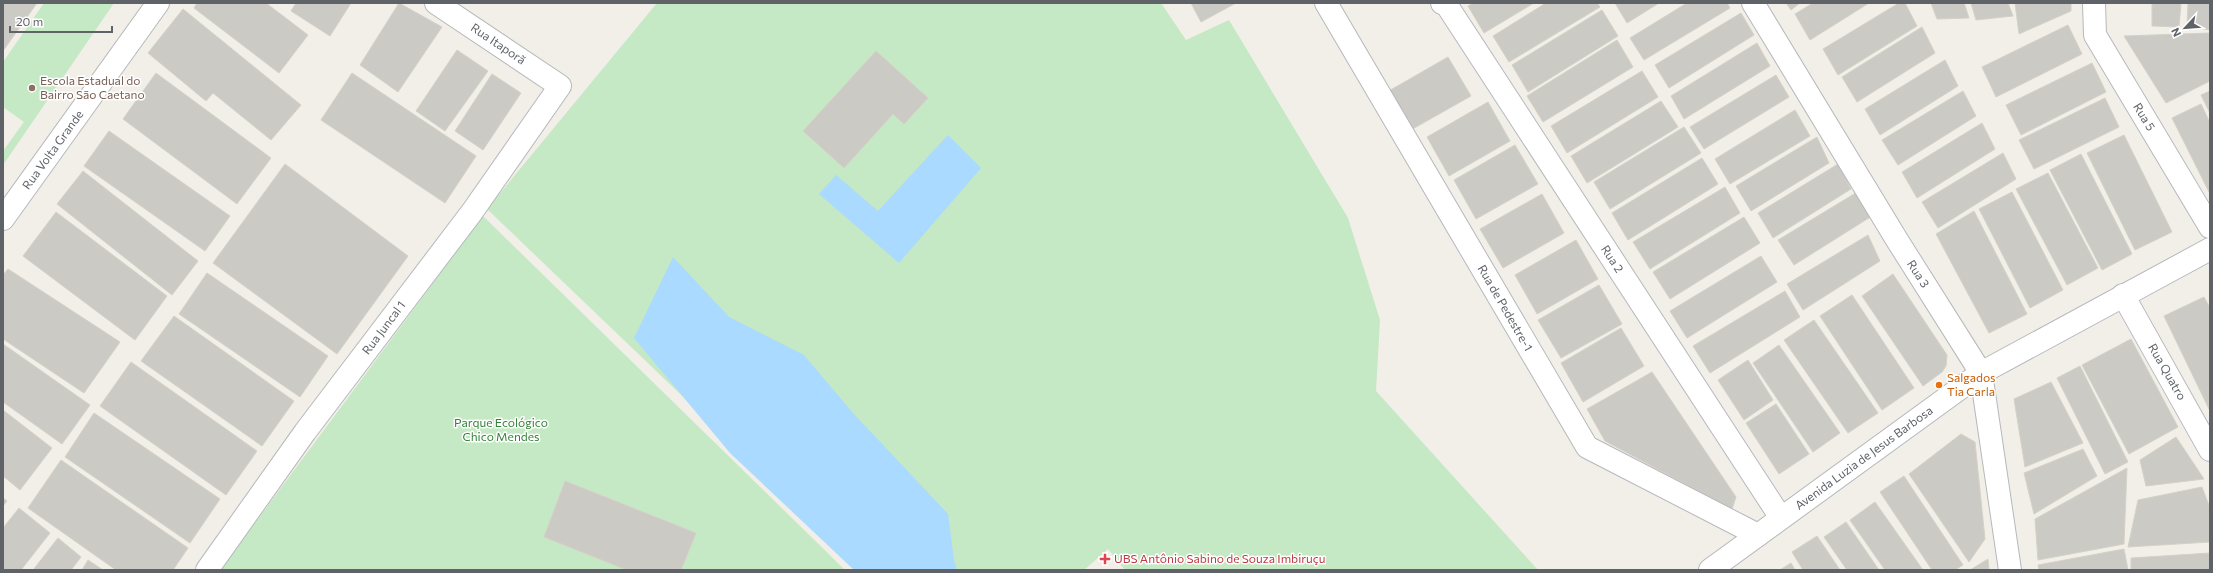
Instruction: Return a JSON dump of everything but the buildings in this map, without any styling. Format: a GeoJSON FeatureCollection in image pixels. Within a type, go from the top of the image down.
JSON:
{"type":"FeatureCollection","features":[{"type":"Feature","properties":{"kind":"street","name":"Rua Volta Grande"},"geometry":{"type":"LineString","coordinates":[[3,219],[158,3]]}},
{"type":"Feature","properties":{"kind":"street","name":"Rua Itaporã"},"geometry":{"type":"LineString","coordinates":[[436,3],[560,86]]}},
{"type":"Feature","properties":{"kind":"street","name":"Rua de Pedestre-1"},"geometry":{"type":"LineString","coordinates":[[1326,3],[1587,447],[1758,535]]}},
{"type":"Feature","properties":{"kind":"street","name":"Rua 2"},"geometry":{"type":"LineString","coordinates":[[1442,3],[1446,4],[1781,518]]}},
{"type":"Feature","properties":{"kind":"street","name":"Rua 3"},"geometry":{"type":"LineString","coordinates":[[1753,3],[1892,234],[1981,373],[2010,570]]}},
{"type":"Feature","properties":{"kind":"street","name":"Rua 5"},"geometry":{"type":"LineString","coordinates":[[2094,3],[2095,34],[2210,227]]}},
{"type":"Feature","properties":{"kind":"street","name":"Rua Juncal 1"},"geometry":{"type":"LineString","coordinates":[[207,570],[305,432],[472,212],[560,86]]}},
{"type":"Feature","properties":{"kind":"street","name":"Avenida Luzia de Jesus Barbosa"},"geometry":{"type":"LineString","coordinates":[[1710,570],[1981,373],[2210,248]]}},
{"type":"Feature","properties":{"kind":"street","name":"Rua Quatro"},"geometry":{"type":"LineString","coordinates":[[2123,295],[2210,450]]}},
{"type":"Feature","properties":{"kind":"green space","name":"Escola Estadual do Bairro São Caetano"},"geometry":{"type":"Polygon","coordinates":[[[44,3],[114,3],[3,165],[3,151],[24,122],[3,107],[3,62],[44,3]]]}},
{"type":"Feature","properties":{"kind":"green space"},"geometry":{"type":"Polygon","coordinates":[[[657,3],[1161,3],[1186,40],[1229,20],[1348,218],[1380,320],[1376,391],[1538,570],[1125,570],[1108,549],[1084,570],[864,570],[487,209],[657,3]]]}},
{"type":"Feature","properties":{"kind":"green space","name":"Parque Ecológico Chico Mendes"},"geometry":{"type":"Polygon","coordinates":[[[483,216],[845,570],[220,570],[483,216]]]}},
{"type":"Feature","properties":{"kind":"water"},"geometry":{"type":"Polygon","coordinates":[[[948,135],[981,168],[899,263],[819,194],[836,175],[878,211],[948,135]]]}},
{"type":"Feature","properties":{"kind":"water"},"geometry":{"type":"Polygon","coordinates":[[[673,257],[729,317],[804,355],[853,413],[948,514],[954,560],[957,570],[854,570],[730,453],[634,338],[673,257]]]}},
{"type":"Feature","properties":{"kind":"place","name":"Escola Estadual do Bairro São Caetano"},"geometry":{"type":"Point","coordinates":[32,88]}},
{"type":"Feature","properties":{"kind":"place","name":"Salgados Tia Carla"},"geometry":{"type":"Point","coordinates":[1939,385]}},
{"type":"Feature","properties":{"kind":"place","name":"UBS Antônio Sabino de Souza Imbiruçu"},"geometry":{"type":"Point","coordinates":[1105,559]}}]}
